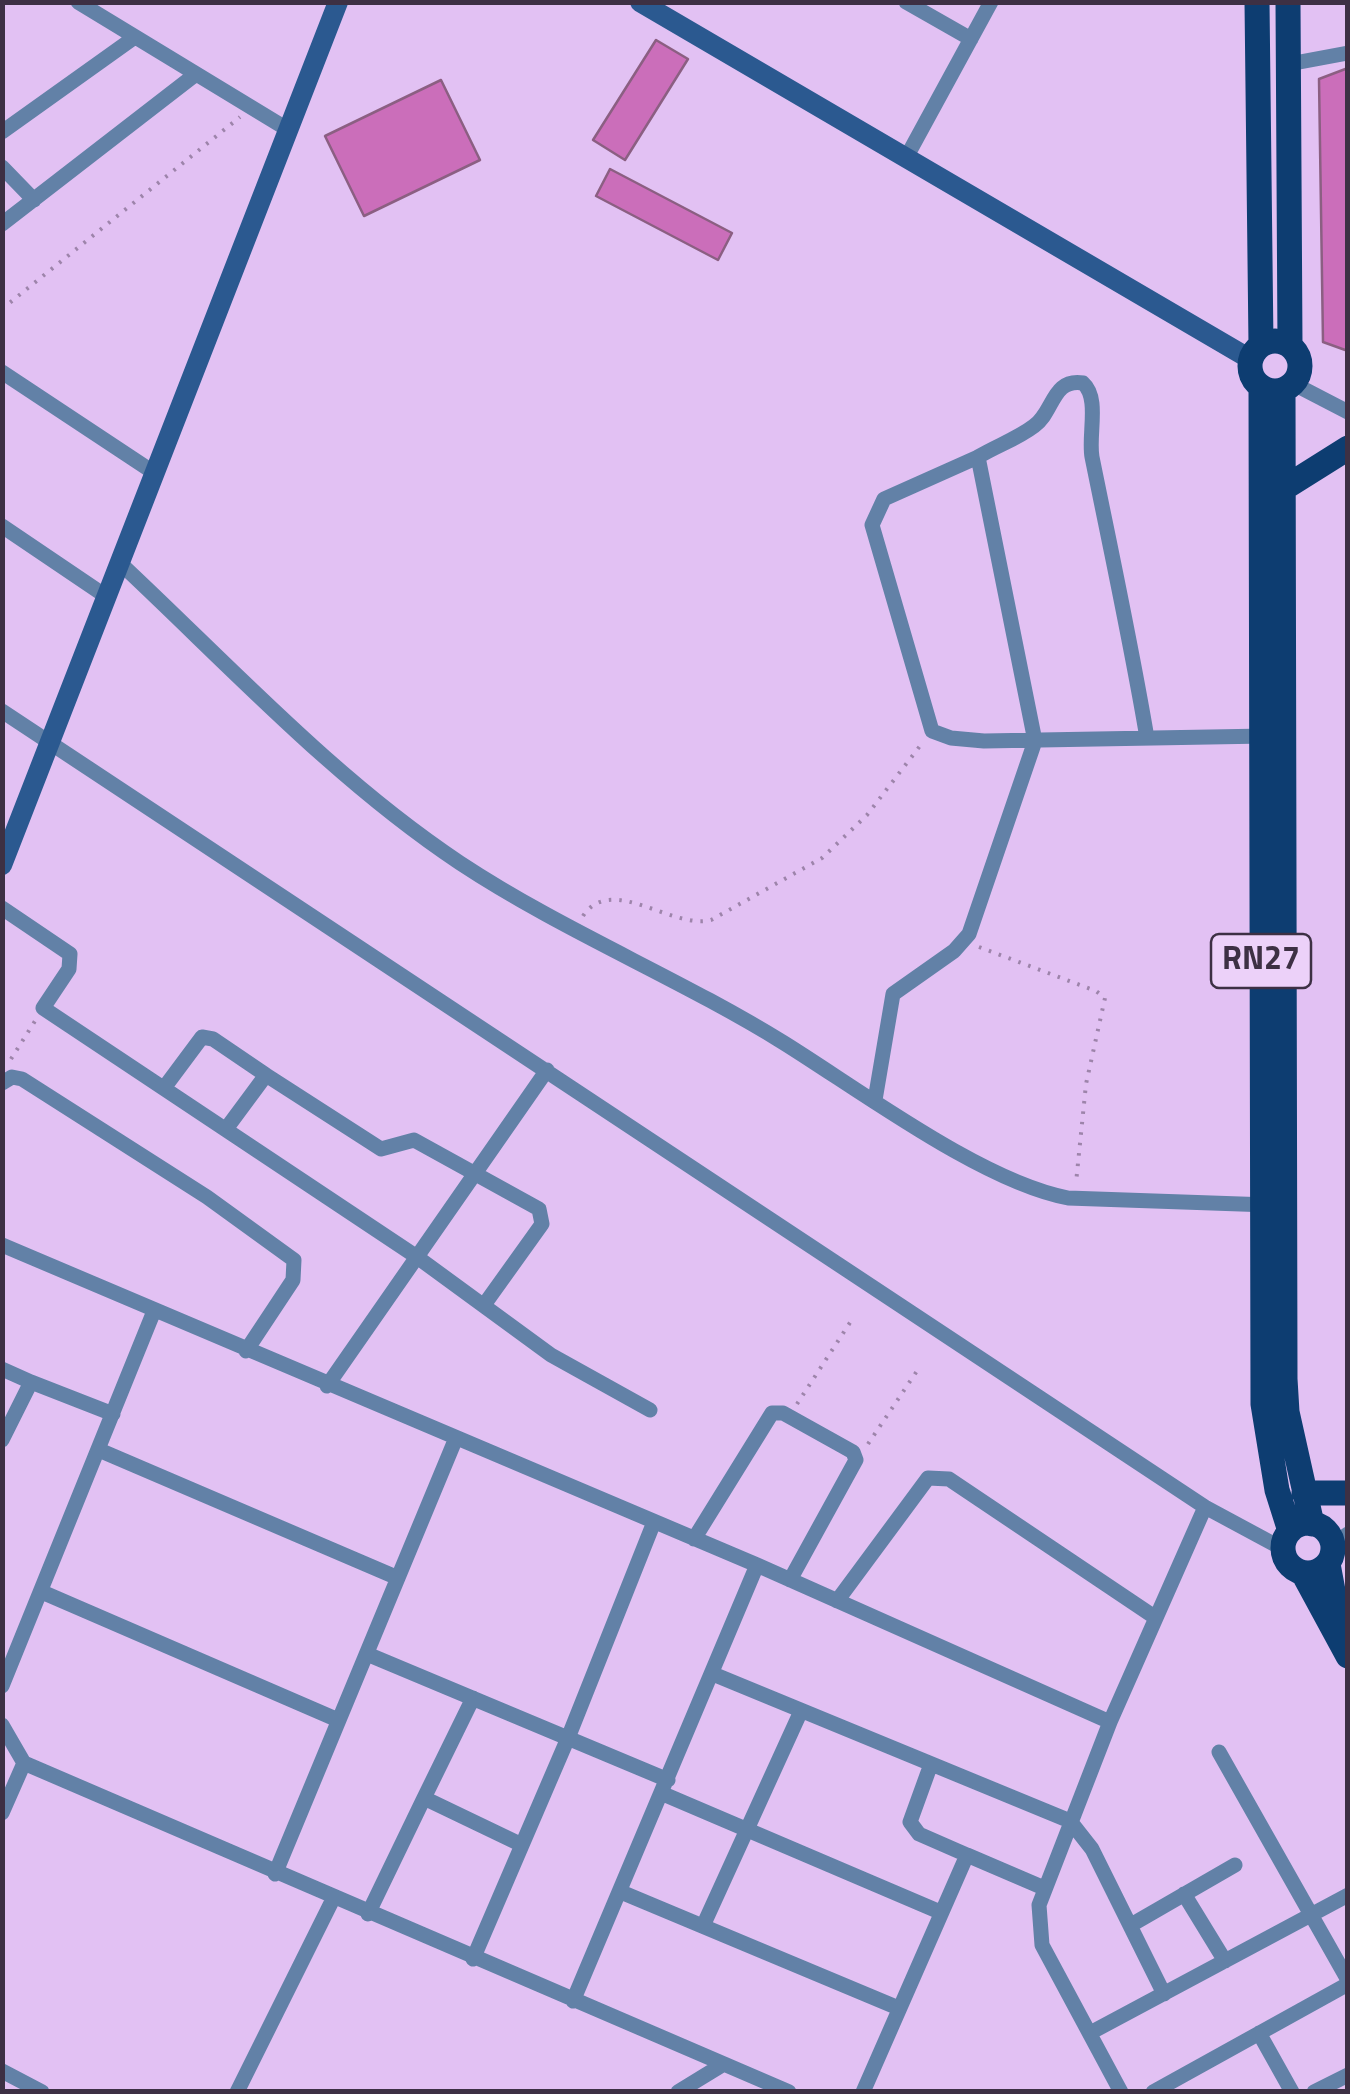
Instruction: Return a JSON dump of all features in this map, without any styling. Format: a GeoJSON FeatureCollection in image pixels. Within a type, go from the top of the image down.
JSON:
{"type":"FeatureCollection","features":[{"type":"Feature","properties":{"kind":"main road","name":"RN27"},"geometry":{"type":"LineString","coordinates":[[1257,2],[1256,352],[1251,376],[1279,388]]}},
{"type":"Feature","properties":{"kind":"main road","name":"RN27"},"geometry":{"type":"LineString","coordinates":[[1288,2],[1290,346],[1300,368],[1279,388],[1272,736],[1272,1204],[1264,1404],[1277,1490],[1295,1535]]}},
{"type":"Feature","properties":{"kind":"main road"},"geometry":{"type":"LineString","coordinates":[[1256,352],[1275,341],[1290,346]]}},
{"type":"Feature","properties":{"kind":"main road","name":"RN27"},"geometry":{"type":"LineString","coordinates":[[1272,736],[1286,487],[1279,388]]}},
{"type":"Feature","properties":{"kind":"main road"},"geometry":{"type":"LineString","coordinates":[[1286,487],[1348,448]]}},
{"type":"Feature","properties":{"kind":"main road","name":"RN27"},"geometry":{"type":"LineString","coordinates":[[1272,1204],[1287,1412],[1304,1493],[1288,1564],[1302,1572],[1345,1652]]}},
{"type":"Feature","properties":{"kind":"main road"},"geometry":{"type":"LineString","coordinates":[[1304,1493],[1348,1493]]}},
{"type":"Feature","properties":{"kind":"main road","name":"RN27"},"geometry":{"type":"LineString","coordinates":[[1295,1535],[1326,1532],[1336,1548],[1345,1652]]}},
{"type":"Feature","properties":{"kind":"main road"},"geometry":{"type":"LineString","coordinates":[[1302,1572],[1336,1548]]}},
{"type":"Feature","properties":{"kind":"street"},"geometry":{"type":"LineString","coordinates":[[78,2],[287,129]]}},
{"type":"Feature","properties":{"kind":"street"},"geometry":{"type":"LineString","coordinates":[[2,865],[338,2]]}},
{"type":"Feature","properties":{"kind":"street"},"geometry":{"type":"LineString","coordinates":[[640,2],[906,158],[1256,352]]}},
{"type":"Feature","properties":{"kind":"street"},"geometry":{"type":"LineString","coordinates":[[906,2],[971,39]]}},
{"type":"Feature","properties":{"kind":"street"},"geometry":{"type":"LineString","coordinates":[[906,158],[991,2]]}},
{"type":"Feature","properties":{"kind":"street"},"geometry":{"type":"LineString","coordinates":[[2,132],[135,37]]}},
{"type":"Feature","properties":{"kind":"street"},"geometry":{"type":"LineString","coordinates":[[1289,64],[1348,53]]}},
{"type":"Feature","properties":{"kind":"street"},"geometry":{"type":"LineString","coordinates":[[2,224],[196,74]]}},
{"type":"Feature","properties":{"kind":"street"},"geometry":{"type":"LineString","coordinates":[[2,167],[34,200]]}},
{"type":"Feature","properties":{"kind":"street"},"geometry":{"type":"LineString","coordinates":[[2,372],[153,472]]}},
{"type":"Feature","properties":{"kind":"street"},"geometry":{"type":"LineString","coordinates":[[1146,738],[1119,574],[1089,441],[1088,388],[1078,382],[1060,388],[1038,424],[978,457],[884,498],[872,525],[932,730],[951,738],[1034,741],[1272,736]]}},
{"type":"Feature","properties":{"kind":"street"},"geometry":{"type":"LineString","coordinates":[[1279,388],[1344,408]]}},
{"type":"Feature","properties":{"kind":"street"},"geometry":{"type":"LineString","coordinates":[[875,1100],[893,994],[964,942],[1034,741],[978,457]]}},
{"type":"Feature","properties":{"kind":"street"},"geometry":{"type":"LineString","coordinates":[[2,526],[107,596]]}},
{"type":"Feature","properties":{"kind":"street"},"geometry":{"type":"LineString","coordinates":[[120,563],[382,806],[460,863],[575,930],[760,1028],[1015,1182],[1038,1192],[1074,1198],[1272,1204]]}},
{"type":"Feature","properties":{"kind":"street"},"geometry":{"type":"LineString","coordinates":[[2,711],[1206,1507],[1295,1535]]}},
{"type":"Feature","properties":{"kind":"street"},"geometry":{"type":"LineString","coordinates":[[2,908],[70,954],[69,969],[43,1008],[417,1257],[589,1380],[650,1410]]}},
{"type":"Feature","properties":{"kind":"street"},"geometry":{"type":"LineString","coordinates":[[164,1088],[202,1037],[213,1039],[381,1149],[409,1139],[539,1209],[543,1217],[484,1305]]}},
{"type":"Feature","properties":{"kind":"street"},"geometry":{"type":"LineString","coordinates":[[327,1386],[547,1070]]}},
{"type":"Feature","properties":{"kind":"street"},"geometry":{"type":"LineString","coordinates":[[226,1130],[266,1075]]}},
{"type":"Feature","properties":{"kind":"street"},"geometry":{"type":"LineString","coordinates":[[6,1081],[22,1079],[207,1196],[294,1260],[293,1280],[246,1351]]}},
{"type":"Feature","properties":{"kind":"street"},"geometry":{"type":"LineString","coordinates":[[2,1245],[757,1565],[1110,1722]]}},
{"type":"Feature","properties":{"kind":"street"},"geometry":{"type":"LineString","coordinates":[[2,1686],[154,1310]]}},
{"type":"Feature","properties":{"kind":"street"},"geometry":{"type":"LineString","coordinates":[[2,1370],[113,1414]]}},
{"type":"Feature","properties":{"kind":"street"},"geometry":{"type":"LineString","coordinates":[[2,1440],[30,1382]]}},
{"type":"Feature","properties":{"kind":"street"},"geometry":{"type":"LineString","coordinates":[[694,1538],[772,1413],[789,1416],[853,1452],[856,1460],[790,1580]]}},
{"type":"Feature","properties":{"kind":"street"},"geometry":{"type":"LineString","coordinates":[[275,1874],[456,1438]]}},
{"type":"Feature","properties":{"kind":"street"},"geometry":{"type":"LineString","coordinates":[[99,1450],[398,1578]]}},
{"type":"Feature","properties":{"kind":"street"},"geometry":{"type":"LineString","coordinates":[[837,1601],[928,1478],[935,1475],[949,1479],[1156,1618]]}},
{"type":"Feature","properties":{"kind":"street"},"geometry":{"type":"LineString","coordinates":[[1122,2092],[1042,1945],[1037,1918],[1044,1888],[1110,1722],[1206,1507]]}},
{"type":"Feature","properties":{"kind":"street"},"geometry":{"type":"LineString","coordinates":[[473,1958],[568,1738],[654,1522]]}},
{"type":"Feature","properties":{"kind":"street"},"geometry":{"type":"LineString","coordinates":[[574,2001],[757,1565]]}},
{"type":"Feature","properties":{"kind":"street"},"geometry":{"type":"LineString","coordinates":[[42,1592],[338,1720]]}},
{"type":"Feature","properties":{"kind":"street"},"geometry":{"type":"LineString","coordinates":[[367,1654],[568,1738],[746,1829],[940,1912]]}},
{"type":"Feature","properties":{"kind":"street"},"geometry":{"type":"LineString","coordinates":[[713,1674],[1070,1821],[1092,1848],[1164,1994]]}},
{"type":"Feature","properties":{"kind":"street"},"geometry":{"type":"LineString","coordinates":[[368,1914],[473,1698]]}},
{"type":"Feature","properties":{"kind":"street"},"geometry":{"type":"LineString","coordinates":[[703,1926],[801,1711]]}},
{"type":"Feature","properties":{"kind":"street"},"geometry":{"type":"LineString","coordinates":[[2,1725],[24,1762],[275,1874],[789,2092]]}},
{"type":"Feature","properties":{"kind":"street"},"geometry":{"type":"LineString","coordinates":[[1153,2092],[1348,1982],[1219,1752]]}},
{"type":"Feature","properties":{"kind":"street"},"geometry":{"type":"LineString","coordinates":[[2,1813],[24,1762]]}},
{"type":"Feature","properties":{"kind":"street"},"geometry":{"type":"LineString","coordinates":[[931,1764],[910,1815],[912,1829],[1044,1888]]}},
{"type":"Feature","properties":{"kind":"street"},"geometry":{"type":"LineString","coordinates":[[424,1798],[522,1845]]}},
{"type":"Feature","properties":{"kind":"street"},"geometry":{"type":"LineString","coordinates":[[863,2092],[896,2007],[967,1855]]}},
{"type":"Feature","properties":{"kind":"street"},"geometry":{"type":"LineString","coordinates":[[1131,1924],[1235,1865]]}},
{"type":"Feature","properties":{"kind":"street"},"geometry":{"type":"LineString","coordinates":[[621,1892],[896,2007]]}},
{"type":"Feature","properties":{"kind":"street"},"geometry":{"type":"LineString","coordinates":[[1184,1894],[1225,1961]]}},
{"type":"Feature","properties":{"kind":"street"},"geometry":{"type":"LineString","coordinates":[[1090,2033],[1348,1895]]}},
{"type":"Feature","properties":{"kind":"street"},"geometry":{"type":"LineString","coordinates":[[237,2092],[333,1899]]}},
{"type":"Feature","properties":{"kind":"street"},"geometry":{"type":"LineString","coordinates":[[1259,2033],[1292,2092]]}},
{"type":"Feature","properties":{"kind":"street"},"geometry":{"type":"LineString","coordinates":[[678,2092],[722,2065]]}},
{"type":"Feature","properties":{"kind":"street"},"geometry":{"type":"LineString","coordinates":[[2,2071],[42,2092]]}},
{"type":"Feature","properties":{"kind":"street"},"geometry":{"type":"LineString","coordinates":[[1314,2092],[1348,2075]]}},
{"type":"Feature","properties":{"kind":"path"},"geometry":{"type":"LineString","coordinates":[[2,308],[251,108]]}},
{"type":"Feature","properties":{"kind":"path"},"geometry":{"type":"LineString","coordinates":[[575,930],[594,903],[610,899],[703,923],[802,872],[844,840],[932,730]]}},
{"type":"Feature","properties":{"kind":"path"},"geometry":{"type":"LineString","coordinates":[[964,942],[1096,991],[1105,998],[1086,1084],[1074,1198]]}},
{"type":"Feature","properties":{"kind":"path"},"geometry":{"type":"LineString","coordinates":[[6,1081],[12,1058],[43,1008]]}},
{"type":"Feature","properties":{"kind":"path"},"geometry":{"type":"LineString","coordinates":[[789,1416],[853,1318]]}},
{"type":"Feature","properties":{"kind":"path"},"geometry":{"type":"LineString","coordinates":[[856,1460],[919,1368]]}},
{"type":"Feature","properties":{"kind":"building"},"geometry":{"type":"Polygon","coordinates":[[[656,40],[688,59],[625,160],[593,140],[656,40]]]}},
{"type":"Feature","properties":{"kind":"building"},"geometry":{"type":"Polygon","coordinates":[[[1348,68],[1348,351],[1323,342],[1319,79],[1348,68]]]}},
{"type":"Feature","properties":{"kind":"building"},"geometry":{"type":"Polygon","coordinates":[[[441,80],[480,160],[364,216],[325,136],[441,80]]]}},
{"type":"Feature","properties":{"kind":"building"},"geometry":{"type":"Polygon","coordinates":[[[610,169],[732,233],[718,260],[596,196],[610,169]]]}}]}
